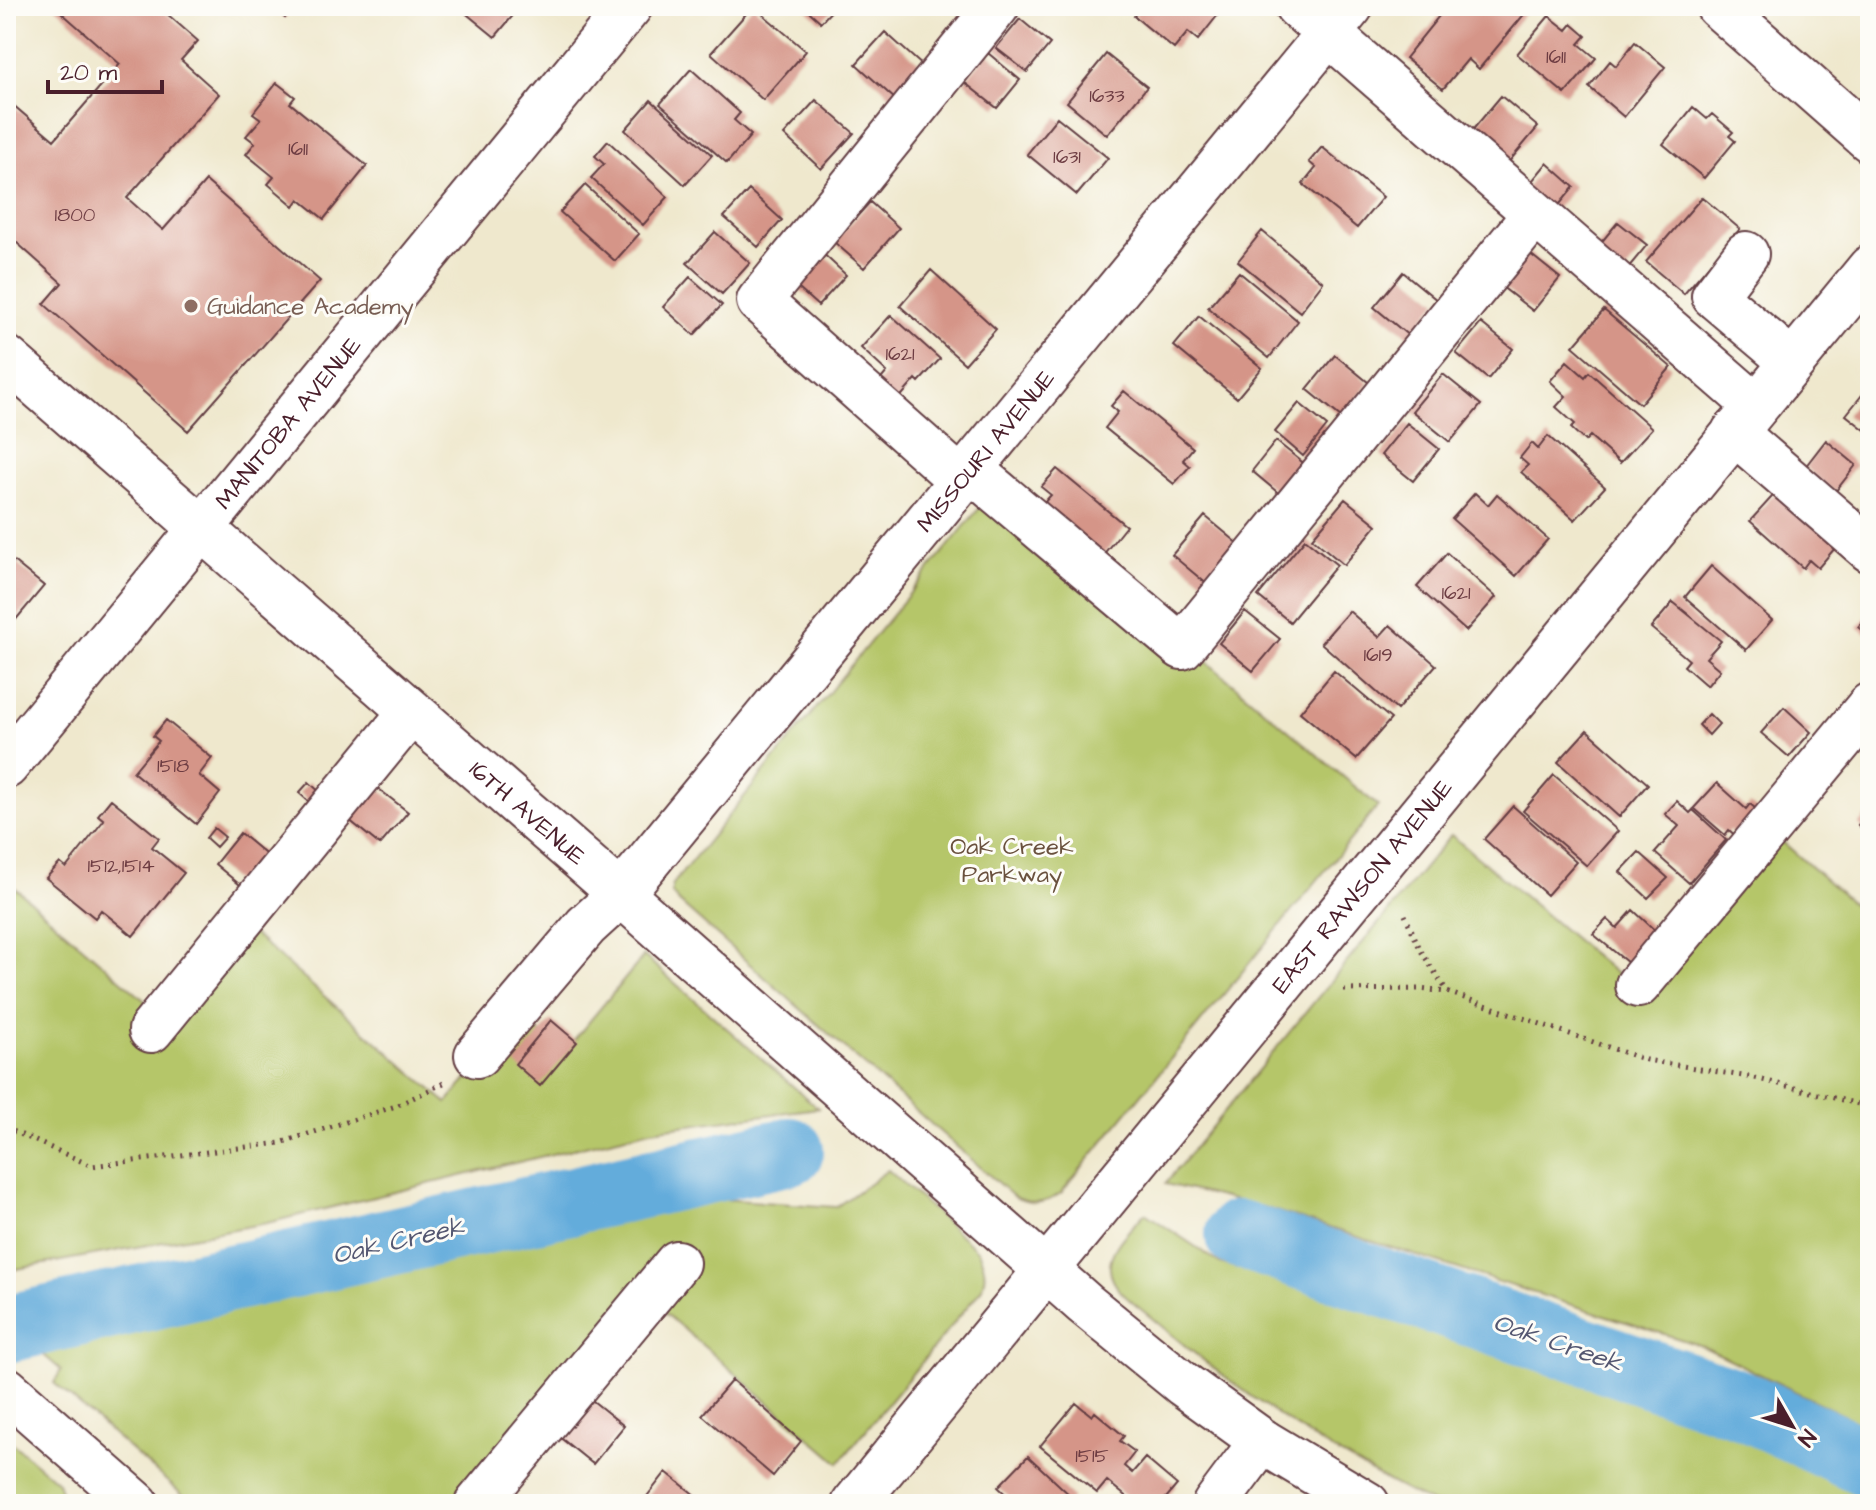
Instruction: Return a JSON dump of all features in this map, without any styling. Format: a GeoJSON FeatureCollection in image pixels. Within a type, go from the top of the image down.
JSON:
{"type":"FeatureCollection","features":[{"type":"Feature","properties":{"kind":"street","name":"MANITOBA AVENUE"},"geometry":{"type":"LineString","coordinates":[[6,766],[630,6]]}},
{"type":"Feature","properties":{"kind":"street"},"geometry":{"type":"LineString","coordinates":[[997,6],[759,301],[966,474],[1182,647],[1535,214]]}},
{"type":"Feature","properties":{"kind":"street"},"geometry":{"type":"LineString","coordinates":[[1718,6],[1870,140]]}},
{"type":"Feature","properties":{"kind":"street"},"geometry":{"type":"LineString","coordinates":[[1325,15],[1745,419],[1870,550]]}},
{"type":"Feature","properties":{"kind":"street","name":"MISSOURI AVENUE"},"geometry":{"type":"LineString","coordinates":[[477,1055],[586,926],[621,894],[966,474],[1325,15]]}},
{"type":"Feature","properties":{"kind":"street"},"geometry":{"type":"LineString","coordinates":[[1746,254],[1714,296],[1792,362]]}},
{"type":"Feature","properties":{"kind":"street","name":"EAST RAWSON AVENUE"},"geometry":{"type":"LineString","coordinates":[[854,1504],[1870,268]]}},
{"type":"Feature","properties":{"kind":"street","name":"16TH AVENUE"},"geometry":{"type":"LineString","coordinates":[[6,358],[621,894],[1046,1270]]}},
{"type":"Feature","properties":{"kind":"street"},"geometry":{"type":"LineString","coordinates":[[1638,985],[1870,705]]}},
{"type":"Feature","properties":{"kind":"street"},"geometry":{"type":"LineString","coordinates":[[151,1030],[411,712]]}},
{"type":"Feature","properties":{"kind":"street"},"geometry":{"type":"LineString","coordinates":[[477,1504],[677,1263]]}},
{"type":"Feature","properties":{"kind":"street"},"geometry":{"type":"LineString","coordinates":[[1046,1270],[1183,1384],[1262,1441],[1367,1504]]}},
{"type":"Feature","properties":{"kind":"street"},"geometry":{"type":"LineString","coordinates":[[6,1389],[127,1501]]}},
{"type":"Feature","properties":{"kind":"street"},"geometry":{"type":"LineString","coordinates":[[1215,1504],[1262,1441]]}},
{"type":"Feature","properties":{"kind":"path"},"geometry":{"type":"LineString","coordinates":[[1405,915],[1421,951],[1447,992]]}},
{"type":"Feature","properties":{"kind":"path"},"geometry":{"type":"LineString","coordinates":[[1344,990],[1420,989],[1447,992],[1646,1060],[1755,1078],[1870,1107]]}},
{"type":"Feature","properties":{"kind":"path"},"geometry":{"type":"LineString","coordinates":[[6,1128],[92,1166],[280,1143],[396,1106],[447,1081],[477,1055]]}},
{"type":"Feature","properties":{"kind":"path"},"geometry":{"type":"LineString","coordinates":[[1861,1104],[1870,1089]]}},
{"type":"Feature","properties":{"kind":"green space","name":"Oak Creek Parkway"},"geometry":{"type":"Polygon","coordinates":[[[985,501],[1194,651],[1378,806],[1061,1193],[1038,1202],[1014,1197],[672,894],[672,885],[985,501]]]}},
{"type":"Feature","properties":{"kind":"green space"},"geometry":{"type":"Polygon","coordinates":[[[1451,835],[1645,998],[1777,837],[1870,919],[1870,1428],[1702,1346],[1263,1207],[1165,1184],[1451,835]]]}},
{"type":"Feature","properties":{"kind":"green space"},"geometry":{"type":"Polygon","coordinates":[[[6,880],[152,1007],[247,929],[447,1103],[520,1016],[563,1053],[644,956],[818,1108],[651,1130],[267,1223],[6,1271],[6,880]]]}},
{"type":"Feature","properties":{"kind":"green space"},"geometry":{"type":"Polygon","coordinates":[[[888,1170],[978,1251],[985,1275],[981,1290],[839,1463],[657,1306],[466,1504],[193,1504],[54,1383],[61,1370],[23,1337],[676,1196],[836,1207],[888,1170]]]}},
{"type":"Feature","properties":{"kind":"green space"},"geometry":{"type":"Polygon","coordinates":[[[1145,1213],[1220,1263],[1663,1394],[1870,1495],[1870,1504],[1434,1504],[1359,1465],[1288,1421],[1219,1372],[1126,1297],[1115,1284],[1110,1261],[1122,1239],[1145,1213]]]}},
{"type":"Feature","properties":{"kind":"green space"},"geometry":{"type":"Polygon","coordinates":[[[6,1438],[58,1482],[65,1504],[6,1504],[6,1438]]]}},
{"type":"Feature","properties":{"kind":"building"},"geometry":{"type":"Polygon","coordinates":[[[54,6],[158,6],[198,41],[181,60],[219,94],[127,198],[163,230],[206,181],[320,281],[188,431],[44,304],[62,283],[6,233],[6,99],[54,140],[120,64],[54,6]]]}},
{"type":"Feature","properties":{"kind":"building"},"geometry":{"type":"Polygon","coordinates":[[[270,6],[295,6],[285,18],[270,6]]]}},
{"type":"Feature","properties":{"kind":"building"},"geometry":{"type":"Polygon","coordinates":[[[457,6],[521,6],[495,37],[457,6]]]}},
{"type":"Feature","properties":{"kind":"building"},"geometry":{"type":"Polygon","coordinates":[[[753,6],[806,51],[763,100],[711,53],[753,6]]]}},
{"type":"Feature","properties":{"kind":"building"},"geometry":{"type":"Polygon","coordinates":[[[803,6],[836,6],[821,22],[803,6]]]}},
{"type":"Feature","properties":{"kind":"building"},"geometry":{"type":"Polygon","coordinates":[[[1142,6],[1214,6],[1221,11],[1198,40],[1188,32],[1174,49],[1134,16],[1142,6]]]}},
{"type":"Feature","properties":{"kind":"building"},"geometry":{"type":"Polygon","coordinates":[[[1447,6],[1531,6],[1479,69],[1468,59],[1443,89],[1405,58],[1447,6]]]}},
{"type":"Feature","properties":{"kind":"building"},"geometry":{"type":"Polygon","coordinates":[[[1549,16],[1567,30],[1572,24],[1586,36],[1579,44],[1596,58],[1565,94],[1517,54],[1549,16]]]}},
{"type":"Feature","properties":{"kind":"building"},"geometry":{"type":"Polygon","coordinates":[[[1020,19],[1050,44],[1027,72],[996,48],[1020,19]]]}},
{"type":"Feature","properties":{"kind":"building"},"geometry":{"type":"Polygon","coordinates":[[[885,32],[924,67],[896,100],[856,64],[885,32]]]}},
{"type":"Feature","properties":{"kind":"building"},"geometry":{"type":"Polygon","coordinates":[[[1635,42],[1665,67],[1624,117],[1589,87],[1610,61],[1616,66],[1635,42]]]}},
{"type":"Feature","properties":{"kind":"building"},"geometry":{"type":"Polygon","coordinates":[[[988,53],[1020,80],[997,108],[964,82],[988,53]]]}},
{"type":"Feature","properties":{"kind":"building"},"geometry":{"type":"Polygon","coordinates":[[[1106,54],[1147,87],[1107,135],[1067,102],[1106,54]]]}},
{"type":"Feature","properties":{"kind":"building"},"geometry":{"type":"Polygon","coordinates":[[[691,69],[740,113],[734,120],[751,135],[727,163],[660,104],[691,69]]]}},
{"type":"Feature","properties":{"kind":"building"},"geometry":{"type":"Polygon","coordinates":[[[277,83],[295,97],[290,103],[367,166],[324,219],[299,199],[294,206],[268,184],[274,177],[246,154],[255,143],[246,136],[261,119],[253,113],[277,83]]]}},
{"type":"Feature","properties":{"kind":"building"},"geometry":{"type":"Polygon","coordinates":[[[1501,96],[1538,127],[1507,164],[1470,133],[1501,96]]]}},
{"type":"Feature","properties":{"kind":"building"},"geometry":{"type":"Polygon","coordinates":[[[651,100],[712,155],[685,185],[625,130],[651,100]]]}},
{"type":"Feature","properties":{"kind":"building"},"geometry":{"type":"Polygon","coordinates":[[[816,100],[854,133],[821,169],[784,135],[816,100]]]}},
{"type":"Feature","properties":{"kind":"building"},"geometry":{"type":"Polygon","coordinates":[[[1693,107],[1707,119],[1712,114],[1733,132],[1729,136],[1735,141],[1704,178],[1663,144],[1693,107]]]}},
{"type":"Feature","properties":{"kind":"building"},"geometry":{"type":"Polygon","coordinates":[[[1057,117],[1108,158],[1077,195],[1027,154],[1057,117]]]}},
{"type":"Feature","properties":{"kind":"building"},"geometry":{"type":"Polygon","coordinates":[[[608,141],[668,197],[643,225],[591,178],[604,164],[595,156],[608,141]]]}},
{"type":"Feature","properties":{"kind":"building"},"geometry":{"type":"Polygon","coordinates":[[[1322,147],[1383,197],[1357,228],[1303,184],[1316,168],[1309,162],[1322,147]]]}},
{"type":"Feature","properties":{"kind":"building"},"geometry":{"type":"Polygon","coordinates":[[[1547,163],[1574,187],[1550,216],[1522,193],[1547,163]]]}},
{"type":"Feature","properties":{"kind":"building"},"geometry":{"type":"Polygon","coordinates":[[[585,185],[639,234],[615,261],[560,212],[585,185]]]}},
{"type":"Feature","properties":{"kind":"building"},"geometry":{"type":"Polygon","coordinates":[[[749,190],[782,220],[758,247],[724,217],[749,190]]]}},
{"type":"Feature","properties":{"kind":"building"},"geometry":{"type":"Polygon","coordinates":[[[1702,197],[1740,229],[1684,294],[1646,262],[1702,197]]]}},
{"type":"Feature","properties":{"kind":"building"},"geometry":{"type":"Polygon","coordinates":[[[870,202],[899,228],[864,268],[834,242],[870,202]]]}},
{"type":"Feature","properties":{"kind":"building"},"geometry":{"type":"Polygon","coordinates":[[[1618,222],[1647,245],[1618,280],[1590,256],[1618,222]]]}},
{"type":"Feature","properties":{"kind":"building"},"geometry":{"type":"Polygon","coordinates":[[[1262,231],[1323,282],[1300,312],[1238,261],[1262,231]]]}},
{"type":"Feature","properties":{"kind":"building"},"geometry":{"type":"Polygon","coordinates":[[[715,232],[750,263],[722,294],[687,263],[715,232]]]}},
{"type":"Feature","properties":{"kind":"building"},"geometry":{"type":"Polygon","coordinates":[[[817,248],[846,275],[818,306],[789,280],[817,248]]]}},
{"type":"Feature","properties":{"kind":"building"},"geometry":{"type":"Polygon","coordinates":[[[1529,253],[1560,278],[1533,311],[1501,286],[1529,253]]]}},
{"type":"Feature","properties":{"kind":"building"},"geometry":{"type":"Polygon","coordinates":[[[931,270],[996,329],[965,364],[900,306],[931,270]]]}},
{"type":"Feature","properties":{"kind":"building"},"geometry":{"type":"Polygon","coordinates":[[[1239,272],[1298,321],[1269,358],[1208,308],[1239,272]]]}},
{"type":"Feature","properties":{"kind":"building"},"geometry":{"type":"Polygon","coordinates":[[[1403,272],[1438,301],[1409,336],[1374,307],[1403,272]]]}},
{"type":"Feature","properties":{"kind":"building"},"geometry":{"type":"Polygon","coordinates":[[[690,277],[722,305],[694,335],[663,307],[690,277]]]}},
{"type":"Feature","properties":{"kind":"building"},"geometry":{"type":"Polygon","coordinates":[[[1604,310],[1671,367],[1640,404],[1573,346],[1604,310]]]}},
{"type":"Feature","properties":{"kind":"building"},"geometry":{"type":"Polygon","coordinates":[[[891,315],[940,359],[919,382],[916,379],[896,402],[877,384],[887,372],[861,348],[891,315]]]}},
{"type":"Feature","properties":{"kind":"building"},"geometry":{"type":"Polygon","coordinates":[[[1199,316],[1262,368],[1237,398],[1174,346],[1199,316]]]}},
{"type":"Feature","properties":{"kind":"building"},"geometry":{"type":"Polygon","coordinates":[[[1481,323],[1513,349],[1488,379],[1456,353],[1481,323]]]}},
{"type":"Feature","properties":{"kind":"building"},"geometry":{"type":"Polygon","coordinates":[[[1335,355],[1369,383],[1341,417],[1307,389],[1335,355]]]}},
{"type":"Feature","properties":{"kind":"building"},"geometry":{"type":"Polygon","coordinates":[[[1567,361],[1585,377],[1589,372],[1652,428],[1620,463],[1590,436],[1585,441],[1571,428],[1575,424],[1556,407],[1566,396],[1550,381],[1567,361]]]}},
{"type":"Feature","properties":{"kind":"building"},"geometry":{"type":"Polygon","coordinates":[[[1443,374],[1481,405],[1450,442],[1412,411],[1443,374]]]}},
{"type":"Feature","properties":{"kind":"building"},"geometry":{"type":"Polygon","coordinates":[[[1870,385],[1870,434],[1846,415],[1870,385]]]}},
{"type":"Feature","properties":{"kind":"building"},"geometry":{"type":"Polygon","coordinates":[[[1124,391],[1193,448],[1183,460],[1190,466],[1174,484],[1105,428],[1118,412],[1111,406],[1124,391]]]}},
{"type":"Feature","properties":{"kind":"building"},"geometry":{"type":"Polygon","coordinates":[[[1299,403],[1327,426],[1303,456],[1275,432],[1299,403]]]}},
{"type":"Feature","properties":{"kind":"building"},"geometry":{"type":"Polygon","coordinates":[[[1407,423],[1439,449],[1413,481],[1381,455],[1407,423]]]}},
{"type":"Feature","properties":{"kind":"building"},"geometry":{"type":"Polygon","coordinates":[[[1548,436],[1605,487],[1575,520],[1521,472],[1528,465],[1520,458],[1532,443],[1538,449],[1548,436]]]}},
{"type":"Feature","properties":{"kind":"building"},"geometry":{"type":"Polygon","coordinates":[[[1826,440],[1856,465],[1835,492],[1805,467],[1826,440]]]}},
{"type":"Feature","properties":{"kind":"building"},"geometry":{"type":"Polygon","coordinates":[[[1276,441],[1307,466],[1282,496],[1252,471],[1276,441]]]}},
{"type":"Feature","properties":{"kind":"building"},"geometry":{"type":"Polygon","coordinates":[[[1057,469],[1126,526],[1102,556],[1041,506],[1051,495],[1041,487],[1057,469]]]}},
{"type":"Feature","properties":{"kind":"building"},"geometry":{"type":"Polygon","coordinates":[[[1781,487],[1841,541],[1818,568],[1809,560],[1803,568],[1750,521],[1781,487]]]}},
{"type":"Feature","properties":{"kind":"building"},"geometry":{"type":"Polygon","coordinates":[[[1475,493],[1488,505],[1497,494],[1548,539],[1516,576],[1452,519],[1475,493]]]}},
{"type":"Feature","properties":{"kind":"building"},"geometry":{"type":"Polygon","coordinates":[[[1345,499],[1377,525],[1344,565],[1312,538],[1345,499]]]}},
{"type":"Feature","properties":{"kind":"building"},"geometry":{"type":"Polygon","coordinates":[[[1205,516],[1246,550],[1214,590],[1172,555],[1205,516]]]}},
{"type":"Feature","properties":{"kind":"building"},"geometry":{"type":"Polygon","coordinates":[[[1305,539],[1337,565],[1290,622],[1258,596],[1305,539]]]}},
{"type":"Feature","properties":{"kind":"building"},"geometry":{"type":"Polygon","coordinates":[[[1447,553],[1496,597],[1466,631],[1417,587],[1447,553]]]}},
{"type":"Feature","properties":{"kind":"building"},"geometry":{"type":"Polygon","coordinates":[[[6,555],[44,586],[13,623],[6,617],[6,555]]]}},
{"type":"Feature","properties":{"kind":"building"},"geometry":{"type":"Polygon","coordinates":[[[1711,566],[1772,620],[1746,650],[1685,597],[1711,566]]]}},
{"type":"Feature","properties":{"kind":"building"},"geometry":{"type":"Polygon","coordinates":[[[1673,602],[1721,641],[1706,658],[1720,670],[1707,686],[1684,666],[1689,660],[1651,628],[1673,602]]]}},
{"type":"Feature","properties":{"kind":"building"},"geometry":{"type":"Polygon","coordinates":[[[1245,611],[1280,639],[1253,671],[1219,643],[1245,611]]]}},
{"type":"Feature","properties":{"kind":"building"},"geometry":{"type":"Polygon","coordinates":[[[1349,611],[1379,637],[1390,625],[1436,665],[1397,710],[1321,643],[1349,611]]]}},
{"type":"Feature","properties":{"kind":"building"},"geometry":{"type":"Polygon","coordinates":[[[1870,612],[1870,637],[1858,627],[1870,612]]]}},
{"type":"Feature","properties":{"kind":"building"},"geometry":{"type":"Polygon","coordinates":[[[1334,671],[1391,719],[1356,759],[1300,712],[1334,671]]]}},
{"type":"Feature","properties":{"kind":"building"},"geometry":{"type":"Polygon","coordinates":[[[1784,707],[1811,732],[1789,757],[1761,733],[1784,707]]]}},
{"type":"Feature","properties":{"kind":"building"},"geometry":{"type":"Polygon","coordinates":[[[1709,714],[1719,724],[1709,735],[1699,725],[1709,714]]]}},
{"type":"Feature","properties":{"kind":"building"},"geometry":{"type":"Polygon","coordinates":[[[166,720],[212,758],[199,775],[220,793],[196,824],[133,772],[159,741],[153,736],[166,720]]]}},
{"type":"Feature","properties":{"kind":"building"},"geometry":{"type":"Polygon","coordinates":[[[1587,730],[1648,784],[1619,817],[1558,762],[1587,730]]]}},
{"type":"Feature","properties":{"kind":"building"},"geometry":{"type":"Polygon","coordinates":[[[1554,775],[1618,831],[1587,866],[1523,811],[1554,775]]]}},
{"type":"Feature","properties":{"kind":"building"},"geometry":{"type":"Polygon","coordinates":[[[309,782],[325,797],[316,808],[299,793],[309,782]]]}},
{"type":"Feature","properties":{"kind":"building"},"geometry":{"type":"Polygon","coordinates":[[[1717,783],[1746,809],[1750,804],[1761,813],[1738,838],[1729,830],[1725,835],[1694,808],[1717,783]]]}},
{"type":"Feature","properties":{"kind":"building"},"geometry":{"type":"Polygon","coordinates":[[[375,786],[408,812],[380,845],[348,819],[375,786]]]}},
{"type":"Feature","properties":{"kind":"building"},"geometry":{"type":"Polygon","coordinates":[[[111,799],[159,838],[152,847],[184,873],[133,936],[101,910],[95,918],[46,878],[60,863],[66,868],[104,820],[98,815],[111,799]]]}},
{"type":"Feature","properties":{"kind":"building"},"geometry":{"type":"Polygon","coordinates":[[[1677,801],[1690,813],[1693,810],[1726,840],[1689,883],[1655,853],[1679,826],[1665,814],[1677,801]]]}},
{"type":"Feature","properties":{"kind":"building"},"geometry":{"type":"Polygon","coordinates":[[[1513,806],[1576,862],[1547,895],[1484,839],[1513,806]]]}},
{"type":"Feature","properties":{"kind":"building"},"geometry":{"type":"Polygon","coordinates":[[[1870,811],[1870,836],[1858,825],[1870,811]]]}},
{"type":"Feature","properties":{"kind":"building"},"geometry":{"type":"Polygon","coordinates":[[[214,828],[225,837],[216,847],[206,838],[214,828]]]}},
{"type":"Feature","properties":{"kind":"building"},"geometry":{"type":"Polygon","coordinates":[[[240,833],[270,858],[245,889],[215,864],[240,833]]]}},
{"type":"Feature","properties":{"kind":"building"},"geometry":{"type":"Polygon","coordinates":[[[1639,852],[1668,878],[1648,898],[1620,872],[1639,852]]]}},
{"type":"Feature","properties":{"kind":"building"},"geometry":{"type":"Polygon","coordinates":[[[1633,910],[1661,936],[1633,967],[1593,934],[1607,919],[1617,928],[1633,910]]]}},
{"type":"Feature","properties":{"kind":"building"},"geometry":{"type":"Polygon","coordinates":[[[551,1020],[577,1042],[540,1086],[515,1064],[551,1020]]]}},
{"type":"Feature","properties":{"kind":"building"},"geometry":{"type":"Polygon","coordinates":[[[732,1380],[801,1441],[773,1476],[702,1415],[732,1380]]]}},
{"type":"Feature","properties":{"kind":"building"},"geometry":{"type":"Polygon","coordinates":[[[588,1397],[624,1426],[593,1464],[557,1435],[588,1397]]]}},
{"type":"Feature","properties":{"kind":"building"},"geometry":{"type":"Polygon","coordinates":[[[1076,1403],[1092,1416],[1095,1412],[1124,1436],[1120,1441],[1135,1452],[1124,1466],[1132,1473],[1145,1458],[1177,1485],[1161,1504],[1135,1504],[1107,1481],[1097,1493],[1040,1446],[1076,1403]]]}},
{"type":"Feature","properties":{"kind":"building"},"geometry":{"type":"Polygon","coordinates":[[[1028,1456],[1073,1498],[1067,1504],[1016,1504],[998,1487],[1028,1456]]]}},
{"type":"Feature","properties":{"kind":"building"},"geometry":{"type":"Polygon","coordinates":[[[666,1472],[706,1504],[641,1504],[666,1472]]]}},
{"type":"Feature","properties":{"kind":"building"},"geometry":{"type":"Polygon","coordinates":[[[961,1494],[973,1504],[952,1504],[961,1494]]]}},
{"type":"Feature","properties":{"kind":"waterway","name":"Oak Creek"},"geometry":{"type":"LineString","coordinates":[[6,1329],[790,1151]]}},
{"type":"Feature","properties":{"kind":"waterway","name":"Oak Creek"},"geometry":{"type":"LineString","coordinates":[[1239,1234],[1743,1405],[1870,1464]]}},
{"type":"Feature","properties":{"kind":"place","name":"Guidance Academy"},"geometry":{"type":"Point","coordinates":[191,306]}}]}
